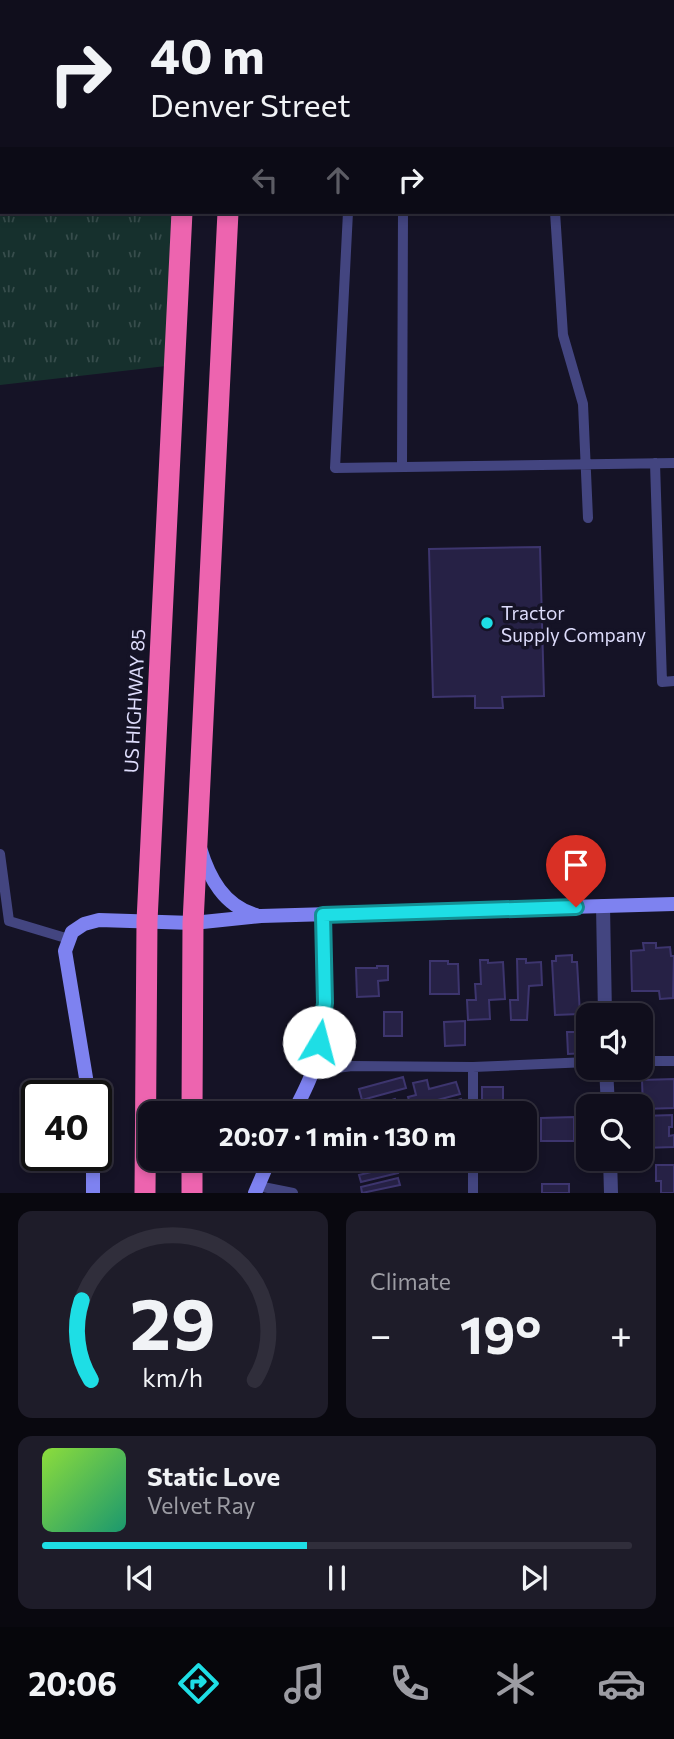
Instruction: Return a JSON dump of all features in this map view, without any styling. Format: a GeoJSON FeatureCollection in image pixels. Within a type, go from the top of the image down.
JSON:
{"type":"FeatureCollection","features":[{"type":"Feature","properties":{"kind":"highway","name":"US HIGHWAY 85"},"geometry":{"type":"LineString","coordinates":[[145,1193],[147,921],[182,214]]}},
{"type":"Feature","properties":{"kind":"highway"},"geometry":{"type":"LineString","coordinates":[[192,1101],[193,923],[228,214]]}},
{"type":"Feature","properties":{"kind":"highway"},"geometry":{"type":"LineString","coordinates":[[192,1171],[192,1193]]}},
{"type":"Feature","properties":{"kind":"street"},"geometry":{"type":"LineString","coordinates":[[197,833],[207,868],[223,895],[243,911],[261,916]]}},
{"type":"Feature","properties":{"kind":"street"},"geometry":{"type":"LineString","coordinates":[[87,1080],[66,958],[69,939],[78,928],[91,922],[108,919],[193,923],[261,916],[674,904]]}},
{"type":"Feature","properties":{"kind":"street"},"geometry":{"type":"LineString","coordinates":[[603,906],[605,1003]]}},
{"type":"Feature","properties":{"kind":"street"},"geometry":{"type":"LineString","coordinates":[[299,1101],[313,1071],[325,1003],[323,915]]}},
{"type":"Feature","properties":{"kind":"street"},"geometry":{"type":"LineString","coordinates":[[93,1171],[93,1193]]}},
{"type":"Feature","properties":{"kind":"street"},"geometry":{"type":"LineString","coordinates":[[256,1189],[264,1171]]}},
{"type":"Feature","properties":{"kind":"street"},"geometry":{"type":"LineString","coordinates":[[610,1171],[611,1193]]}},
{"type":"Feature","properties":{"kind":"lane"},"geometry":{"type":"LineString","coordinates":[[348,214],[335,468],[674,463]]}},
{"type":"Feature","properties":{"kind":"lane"},"geometry":{"type":"LineString","coordinates":[[402,467],[403,214]]}},
{"type":"Feature","properties":{"kind":"lane"},"geometry":{"type":"LineString","coordinates":[[555,214],[562,335],[583,404],[588,518]]}},
{"type":"Feature","properties":{"kind":"lane"},"geometry":{"type":"LineString","coordinates":[[655,463],[662,682],[674,681]]}},
{"type":"Feature","properties":{"kind":"lane"},"geometry":{"type":"LineString","coordinates":[[0,854],[4,925],[69,939]]}},
{"type":"Feature","properties":{"kind":"lane"},"geometry":{"type":"LineString","coordinates":[[653,1061],[674,1061]]}},
{"type":"Feature","properties":{"kind":"lane"},"geometry":{"type":"LineString","coordinates":[[313,1071],[352,1066],[473,1067],[576,1063]]}},
{"type":"Feature","properties":{"kind":"lane"},"geometry":{"type":"LineString","coordinates":[[473,1067],[473,1101]]}},
{"type":"Feature","properties":{"kind":"lane"},"geometry":{"type":"LineString","coordinates":[[473,1171],[473,1193]]}},
{"type":"Feature","properties":{"kind":"lane"},"geometry":{"type":"LineString","coordinates":[[256,1189],[293,1193]]}},
{"type":"Feature","properties":{"kind":"green space"},"geometry":{"type":"Polygon","coordinates":[[[0,214],[182,214],[175,365],[0,385],[0,214]]]}},
{"type":"Feature","properties":{"kind":"building","name":"Tractor Supply Company"},"geometry":{"type":"Polygon","coordinates":[[[540,547],[544,696],[502,697],[503,708],[475,708],[475,696],[433,697],[429,549],[540,547]]]}},
{"type":"Feature","properties":{"kind":"building"},"geometry":{"type":"Polygon","coordinates":[[[643,943],[656,943],[656,948],[670,947],[671,956],[674,956],[673,998],[660,999],[659,991],[632,991],[631,951],[644,950],[643,943]]]}},
{"type":"Feature","properties":{"kind":"building"},"geometry":{"type":"Polygon","coordinates":[[[572,955],[572,962],[577,962],[579,1003],[576,1003],[576,1014],[555,1015],[552,961],[556,961],[556,956],[572,955]]]}},
{"type":"Feature","properties":{"kind":"building"},"geometry":{"type":"Polygon","coordinates":[[[517,959],[526,959],[526,963],[541,962],[542,985],[529,986],[527,1020],[511,1020],[510,1000],[518,1000],[517,959]]]}},
{"type":"Feature","properties":{"kind":"building"},"geometry":{"type":"Polygon","coordinates":[[[480,960],[488,960],[488,963],[503,962],[505,999],[489,1000],[490,1019],[468,1020],[467,1000],[476,1000],[475,984],[481,984],[480,960]]]}},
{"type":"Feature","properties":{"kind":"building"},"geometry":{"type":"Polygon","coordinates":[[[430,961],[458,964],[459,994],[430,994],[430,961]]]}},
{"type":"Feature","properties":{"kind":"building"},"geometry":{"type":"Polygon","coordinates":[[[388,966],[388,980],[378,981],[379,996],[357,997],[356,968],[388,966]]]}},
{"type":"Feature","properties":{"kind":"building"},"geometry":{"type":"Polygon","coordinates":[[[384,1012],[402,1012],[402,1036],[384,1036],[384,1012]]]}},
{"type":"Feature","properties":{"kind":"building"},"geometry":{"type":"Polygon","coordinates":[[[465,1021],[465,1045],[445,1046],[444,1022],[465,1021]]]}},
{"type":"Feature","properties":{"kind":"building"},"geometry":{"type":"Polygon","coordinates":[[[567,1032],[576,1032],[576,1054],[568,1054],[567,1032]]]}},
{"type":"Feature","properties":{"kind":"building"},"geometry":{"type":"Polygon","coordinates":[[[403,1077],[406,1088],[362,1100],[359,1089],[403,1077]]]}},
{"type":"Feature","properties":{"kind":"building"},"geometry":{"type":"Polygon","coordinates":[[[674,1079],[674,1108],[653,1109],[653,1094],[642,1094],[642,1080],[674,1079]]]}},
{"type":"Feature","properties":{"kind":"building"},"geometry":{"type":"Polygon","coordinates":[[[427,1080],[429,1089],[456,1082],[460,1094],[434,1101],[409,1101],[408,1097],[416,1095],[413,1083],[427,1080]]]}},
{"type":"Feature","properties":{"kind":"building"},"geometry":{"type":"Polygon","coordinates":[[[482,1087],[503,1087],[503,1101],[482,1101],[482,1087]]]}},
{"type":"Feature","properties":{"kind":"building"},"geometry":{"type":"Polygon","coordinates":[[[672,1115],[669,1136],[674,1135],[674,1147],[653,1148],[653,1116],[672,1115]]]}},
{"type":"Feature","properties":{"kind":"building"},"geometry":{"type":"Polygon","coordinates":[[[574,1117],[574,1141],[541,1141],[541,1118],[574,1117]]]}},
{"type":"Feature","properties":{"kind":"building"},"geometry":{"type":"Polygon","coordinates":[[[656,1165],[674,1165],[674,1193],[661,1193],[661,1181],[656,1181],[656,1165]]]}},
{"type":"Feature","properties":{"kind":"building"},"geometry":{"type":"Polygon","coordinates":[[[375,1171],[398,1173],[361,1182],[359,1175],[375,1171]]]}},
{"type":"Feature","properties":{"kind":"building"},"geometry":{"type":"Polygon","coordinates":[[[398,1178],[400,1185],[362,1193],[361,1187],[398,1178]]]}},
{"type":"Feature","properties":{"kind":"building"},"geometry":{"type":"Polygon","coordinates":[[[542,1184],[569,1184],[569,1193],[542,1193],[542,1184]]]}},
{"type":"Feature","properties":{"kind":"place","name":"Tractor Supply Company"},"geometry":{"type":"Point","coordinates":[487,623]}},
{"type":"Feature","properties":{"kind":"route"},"geometry":{"type":"LineString","coordinates":[[319,1042],[325,1003],[323,915],[576,907]]}}]}
